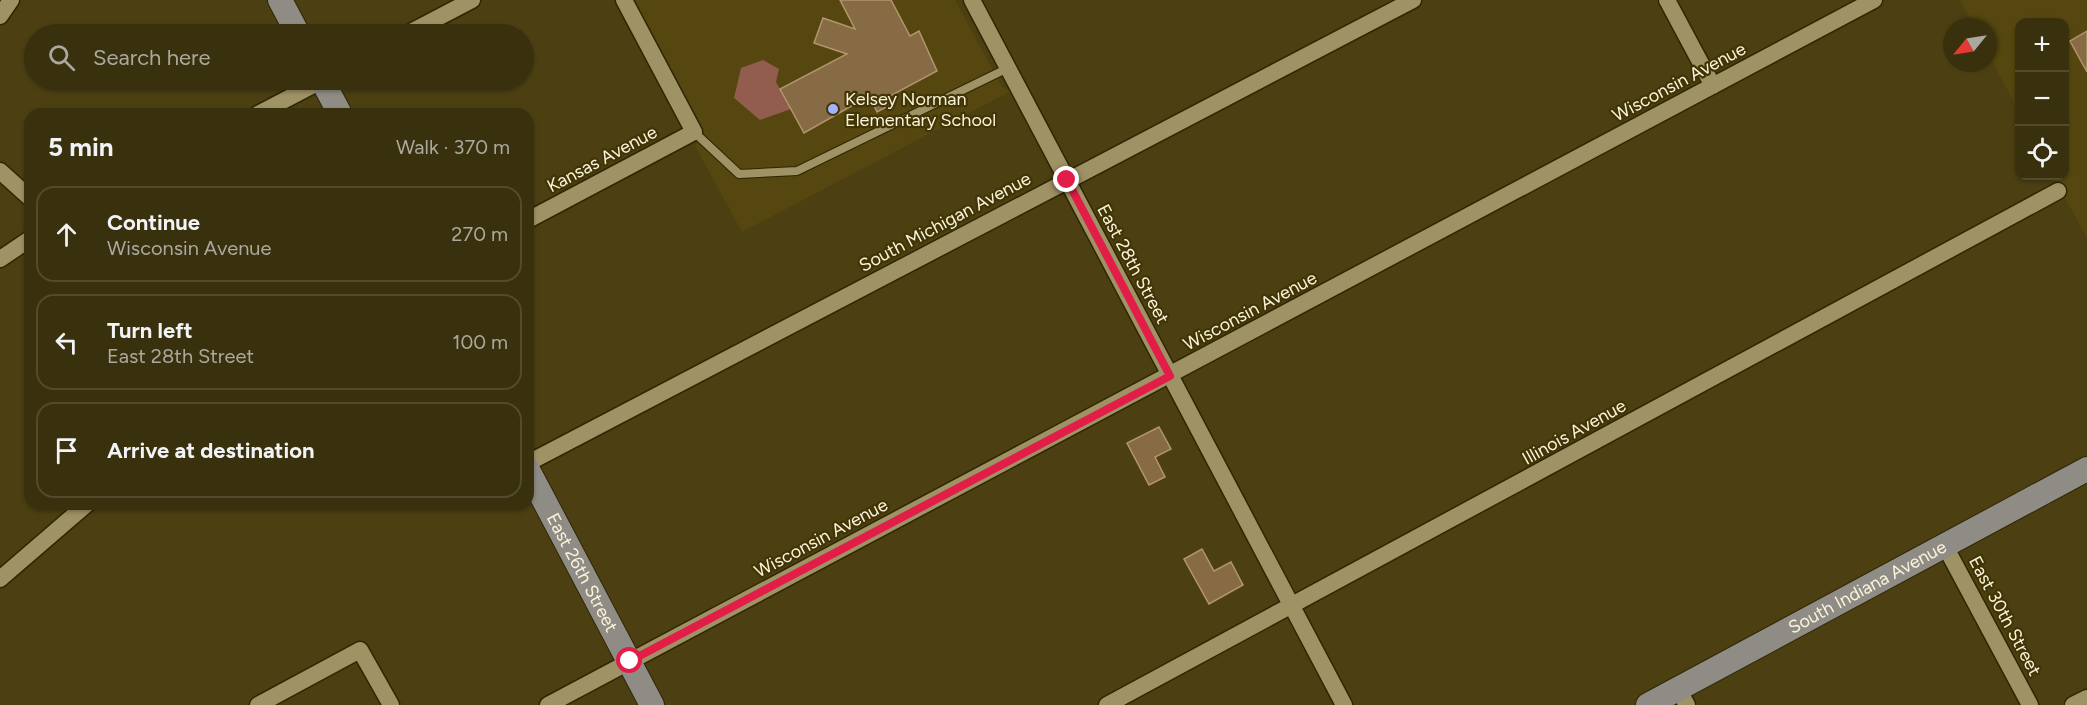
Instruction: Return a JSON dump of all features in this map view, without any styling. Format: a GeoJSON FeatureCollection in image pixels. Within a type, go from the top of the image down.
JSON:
{"type":"FeatureCollection","features":[{"type":"Feature","properties":{"kind":"street"},"geometry":{"type":"LineString","coordinates":[[0,16],[11,0]]}},
{"type":"Feature","properties":{"kind":"street"},"geometry":{"type":"LineString","coordinates":[[280,0],[293,24]]}},
{"type":"Feature","properties":{"kind":"street"},"geometry":{"type":"LineString","coordinates":[[426,24],[472,0]]}},
{"type":"Feature","properties":{"kind":"street"},"geometry":{"type":"LineString","coordinates":[[624,0],[694,132]]}},
{"type":"Feature","properties":{"kind":"street","name":"East 28th Street"},"geometry":{"type":"LineString","coordinates":[[972,0],[1344,705]]}},
{"type":"Feature","properties":{"kind":"street","name":"South Michigan Avenue"},"geometry":{"type":"LineString","coordinates":[[534,460],[1413,0]]}},
{"type":"Feature","properties":{"kind":"street"},"geometry":{"type":"LineString","coordinates":[[1667,0],[1713,86]]}},
{"type":"Feature","properties":{"kind":"street","name":"Wisconsin Avenue"},"geometry":{"type":"LineString","coordinates":[[548,705],[1874,0]]}},
{"type":"Feature","properties":{"kind":"street"},"geometry":{"type":"LineString","coordinates":[[269,108],[303,90]]}},
{"type":"Feature","properties":{"kind":"street"},"geometry":{"type":"LineString","coordinates":[[327,90],[337,108]]}},
{"type":"Feature","properties":{"kind":"street","name":"Kansas Avenue"},"geometry":{"type":"LineString","coordinates":[[534,217],[694,132]]}},
{"type":"Feature","properties":{"kind":"street"},"geometry":{"type":"LineString","coordinates":[[0,171],[24,193]]}},
{"type":"Feature","properties":{"kind":"street","name":"Illinois Avenue"},"geometry":{"type":"LineString","coordinates":[[1107,705],[2058,191]]}},
{"type":"Feature","properties":{"kind":"street"},"geometry":{"type":"LineString","coordinates":[[0,259],[24,242]]}},
{"type":"Feature","properties":{"kind":"street","name":"South Indiana Avenue"},"geometry":{"type":"LineString","coordinates":[[1648,705],[1682,697],[1944,546],[2087,469]]}},
{"type":"Feature","properties":{"kind":"street","name":"East 26th Street"},"geometry":{"type":"LineString","coordinates":[[534,481],[652,705]]}},
{"type":"Feature","properties":{"kind":"street"},"geometry":{"type":"LineString","coordinates":[[0,579],[80,510]]}},
{"type":"Feature","properties":{"kind":"street","name":"East 30th Street"},"geometry":{"type":"LineString","coordinates":[[1944,546],[2030,705]]}},
{"type":"Feature","properties":{"kind":"street"},"geometry":{"type":"LineString","coordinates":[[258,705],[360,650],[391,705]]}},
{"type":"Feature","properties":{"kind":"street"},"geometry":{"type":"LineString","coordinates":[[2073,705],[2087,698]]}},
{"type":"Feature","properties":{"kind":"lane"},"geometry":{"type":"LineString","coordinates":[[694,132],[712,153],[739,174],[797,171],[1008,68]]}},
{"type":"Feature","properties":{"kind":"shaded area","name":"Kelsey Norman Elementary School"},"geometry":{"type":"Polygon","coordinates":[[[634,0],[955,0],[1002,87],[1011,91],[742,232],[695,146],[700,139],[700,127],[634,0]]]}},
{"type":"Feature","properties":{"kind":"shaded area"},"geometry":{"type":"Polygon","coordinates":[[[1960,0],[2087,0],[2087,238],[2055,180],[2069,180],[2069,18],[2015,18],[2015,104],[1997,70],[1997,18],[1969,18],[1960,0]]]}},
{"type":"Feature","properties":{"kind":"shaded area"},"geometry":{"type":"Polygon","coordinates":[[[763,60],[779,69],[776,82],[791,109],[760,120],[734,98],[741,68],[763,60]]]}},
{"type":"Feature","properties":{"kind":"building"},"geometry":{"type":"Polygon","coordinates":[[[840,0],[891,0],[910,36],[919,31],[937,71],[890,96],[894,103],[877,112],[869,96],[804,133],[780,89],[847,54],[814,43],[823,18],[855,29],[840,0]]]}},
{"type":"Feature","properties":{"kind":"building"},"geometry":{"type":"Polygon","coordinates":[[[2087,31],[2087,72],[2070,41],[2087,31]]]}},
{"type":"Feature","properties":{"kind":"building"},"geometry":{"type":"Polygon","coordinates":[[[1159,427],[1171,449],[1155,457],[1165,477],[1149,485],[1127,443],[1159,427]]]}},
{"type":"Feature","properties":{"kind":"building"},"geometry":{"type":"Polygon","coordinates":[[[1202,549],[1214,571],[1231,562],[1243,585],[1209,604],[1184,559],[1202,549]]]}},
{"type":"Feature","properties":{"kind":"place","name":"Kelsey Norman Elementary School"},"geometry":{"type":"Point","coordinates":[833,109]}},
{"type":"Feature","properties":{"kind":"route"},"geometry":{"type":"LineString","coordinates":[[630,661],[1170,376],[1067,180]]}}]}
